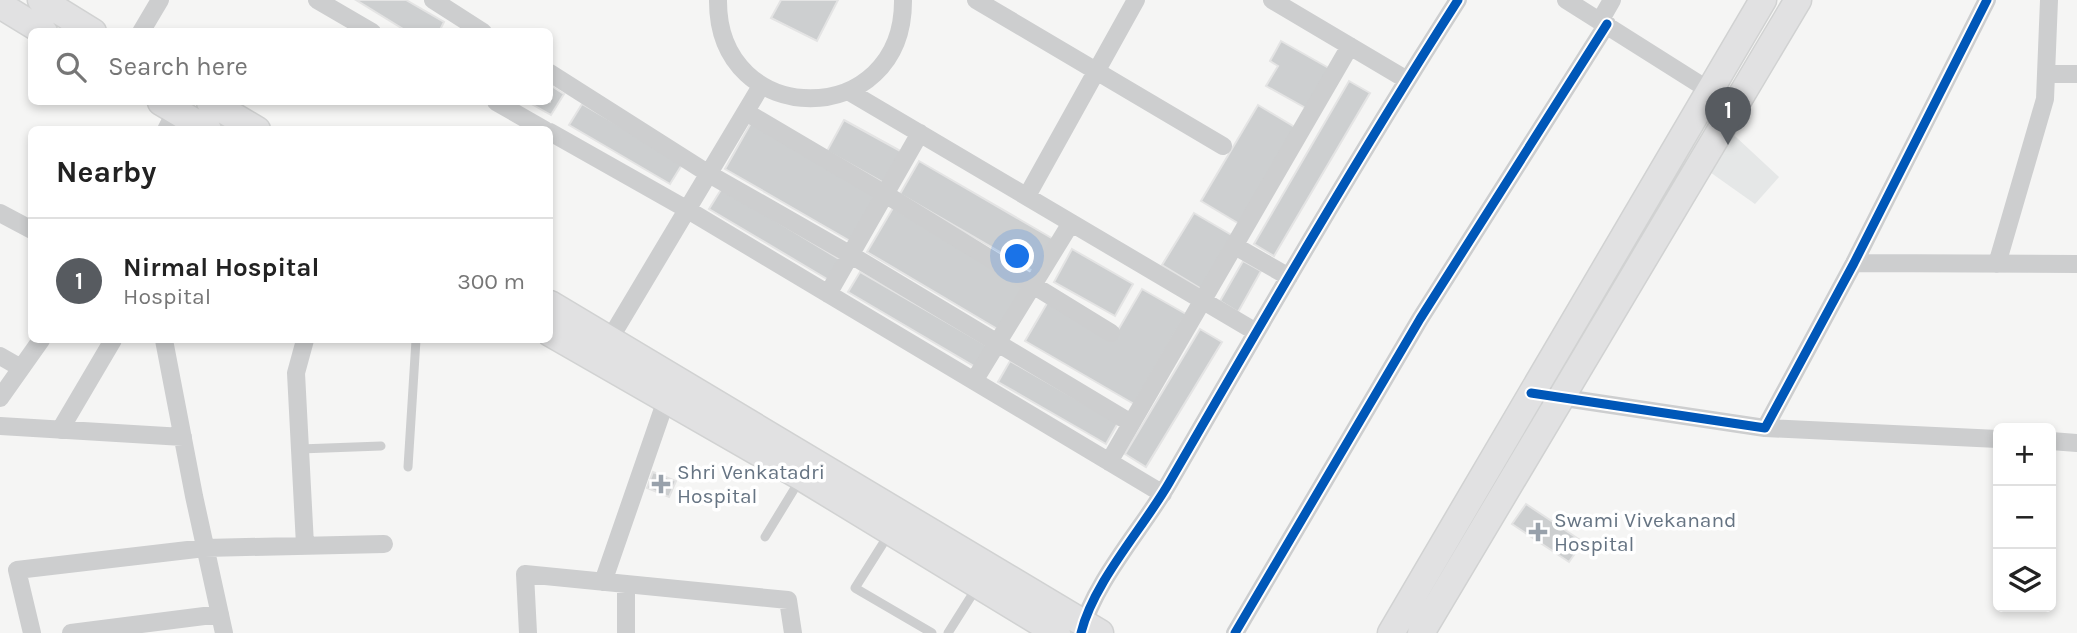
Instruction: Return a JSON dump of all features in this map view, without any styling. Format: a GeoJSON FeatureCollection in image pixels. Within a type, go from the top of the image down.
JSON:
{"type":"FeatureCollection","features":[{"type":"Feature","properties":{"kind":"main road"},"geometry":{"type":"LineString","coordinates":[[41,0],[86,28]]}},
{"type":"Feature","properties":{"kind":"main road"},"geometry":{"type":"LineString","coordinates":[[1391,633],[1763,0]]}},
{"type":"Feature","properties":{"kind":"main road"},"geometry":{"type":"LineString","coordinates":[[1421,633],[1798,0]]}},
{"type":"Feature","properties":{"kind":"main road"},"geometry":{"type":"LineString","coordinates":[[2,11],[36,28]]}},
{"type":"Feature","properties":{"kind":"main road"},"geometry":{"type":"LineString","coordinates":[[215,105],[250,126]]}},
{"type":"Feature","properties":{"kind":"main road"},"geometry":{"type":"LineString","coordinates":[[171,111],[200,126]]}},
{"type":"Feature","properties":{"kind":"main road"},"geometry":{"type":"LineString","coordinates":[[553,307],[666,400],[806,468],[891,532],[1057,633]]}},
{"type":"Feature","properties":{"kind":"main road"},"geometry":{"type":"LineString","coordinates":[[553,334],[603,350],[1088,629]]}},
{"type":"Feature","properties":{"kind":"street"},"geometry":{"type":"LineString","coordinates":[[143,28],[160,0]]}},
{"type":"Feature","properties":{"kind":"street"},"geometry":{"type":"LineString","coordinates":[[433,0],[477,28]]}},
{"type":"Feature","properties":{"kind":"street"},"geometry":{"type":"LineString","coordinates":[[719,0],[718,18],[725,43],[743,71],[761,86],[796,99],[822,99],[848,91],[860,86],[876,73],[897,43],[903,17],[903,0]]}},
{"type":"Feature","properties":{"kind":"street"},"geometry":{"type":"LineString","coordinates":[[976,0],[1223,146]]}},
{"type":"Feature","properties":{"kind":"street"},"geometry":{"type":"LineString","coordinates":[[1027,197],[1136,0]]}},
{"type":"Feature","properties":{"kind":"street"},"geometry":{"type":"LineString","coordinates":[[1272,0],[1407,80]]}},
{"type":"Feature","properties":{"kind":"street"},"geometry":{"type":"LineString","coordinates":[[1088,629],[1094,598],[1163,494],[1289,276],[1458,0]]}},
{"type":"Feature","properties":{"kind":"street"},"geometry":{"type":"LineString","coordinates":[[1566,0],[1734,106]]}},
{"type":"Feature","properties":{"kind":"street"},"geometry":{"type":"LineString","coordinates":[[1235,633],[1420,319],[1604,22],[1612,0]]}},
{"type":"Feature","properties":{"kind":"street"},"geometry":{"type":"LineString","coordinates":[[1765,428],[1854,263],[1987,0]]}},
{"type":"Feature","properties":{"kind":"street"},"geometry":{"type":"LineString","coordinates":[[1997,264],[2039,121],[2047,74],[2049,0]]}},
{"type":"Feature","properties":{"kind":"street"},"geometry":{"type":"LineString","coordinates":[[328,3],[366,28]]}},
{"type":"Feature","properties":{"kind":"street"},"geometry":{"type":"LineString","coordinates":[[1109,462],[1350,46]]}},
{"type":"Feature","properties":{"kind":"street"},"geometry":{"type":"LineString","coordinates":[[2047,74],[2077,74]]}},
{"type":"Feature","properties":{"kind":"street"},"geometry":{"type":"LineString","coordinates":[[553,75],[709,174],[851,255],[1131,423]]}},
{"type":"Feature","properties":{"kind":"street"},"geometry":{"type":"LineString","coordinates":[[603,350],[761,86]]}},
{"type":"Feature","properties":{"kind":"street"},"geometry":{"type":"LineString","coordinates":[[848,91],[1256,332]]}},
{"type":"Feature","properties":{"kind":"street"},"geometry":{"type":"LineString","coordinates":[[501,105],[538,126]]}},
{"type":"Feature","properties":{"kind":"street"},"geometry":{"type":"LineString","coordinates":[[746,112],[886,194],[1111,333]]}},
{"type":"Feature","properties":{"kind":"street"},"geometry":{"type":"LineString","coordinates":[[553,134],[688,210],[1163,494]]}},
{"type":"Feature","properties":{"kind":"street"},"geometry":{"type":"LineString","coordinates":[[828,294],[920,134]]}},
{"type":"Feature","properties":{"kind":"street"},"geometry":{"type":"LineString","coordinates":[[0,213],[28,228]]}},
{"type":"Feature","properties":{"kind":"street"},"geometry":{"type":"LineString","coordinates":[[974,381],[1071,223]]}},
{"type":"Feature","properties":{"kind":"street"},"geometry":{"type":"LineString","coordinates":[[1235,246],[1289,276]]}},
{"type":"Feature","properties":{"kind":"street"},"geometry":{"type":"LineString","coordinates":[[1854,263],[2077,264]]}},
{"type":"Feature","properties":{"kind":"street"},"geometry":{"type":"LineString","coordinates":[[0,398],[39,343]]}},
{"type":"Feature","properties":{"kind":"street"},"geometry":{"type":"LineString","coordinates":[[60,430],[111,343]]}},
{"type":"Feature","properties":{"kind":"street"},"geometry":{"type":"LineString","coordinates":[[165,343],[224,633]]}},
{"type":"Feature","properties":{"kind":"street"},"geometry":{"type":"LineString","coordinates":[[304,343],[296,373],[305,545]]}},
{"type":"Feature","properties":{"kind":"street"},"geometry":{"type":"LineString","coordinates":[[0,356],[21,368]]}},
{"type":"Feature","properties":{"kind":"street"},"geometry":{"type":"LineString","coordinates":[[1531,393],[1765,428],[1993,439]]}},
{"type":"Feature","properties":{"kind":"street"},"geometry":{"type":"LineString","coordinates":[[603,582],[666,400]]}},
{"type":"Feature","properties":{"kind":"street"},"geometry":{"type":"LineString","coordinates":[[0,426],[183,437]]}},
{"type":"Feature","properties":{"kind":"street"},"geometry":{"type":"LineString","coordinates":[[2056,441],[2077,443]]}},
{"type":"Feature","properties":{"kind":"street"},"geometry":{"type":"LineString","coordinates":[[32,633],[9,571],[205,548],[384,544]]}},
{"type":"Feature","properties":{"kind":"street"},"geometry":{"type":"LineString","coordinates":[[527,633],[525,574],[788,600],[793,633]]}},
{"type":"Feature","properties":{"kind":"street"},"geometry":{"type":"LineString","coordinates":[[626,584],[626,633]]}},
{"type":"Feature","properties":{"kind":"street"},"geometry":{"type":"LineString","coordinates":[[71,633],[220,614]]}},
{"type":"Feature","properties":{"kind":"lane"},"geometry":{"type":"LineString","coordinates":[[408,467],[416,343]]}},
{"type":"Feature","properties":{"kind":"lane"},"geometry":{"type":"LineString","coordinates":[[300,449],[381,446]]}},
{"type":"Feature","properties":{"kind":"lane"},"geometry":{"type":"LineString","coordinates":[[765,537],[806,468]]}},
{"type":"Feature","properties":{"kind":"lane"},"geometry":{"type":"LineString","coordinates":[[891,532],[855,588],[932,633]]}},
{"type":"Feature","properties":{"kind":"lane"},"geometry":{"type":"LineString","coordinates":[[948,633],[978,585]]}},
{"type":"Feature","properties":{"kind":"shaded area"},"geometry":{"type":"Polygon","coordinates":[[[1723,125],[1779,177],[1755,204],[1700,165],[1723,125]]]}},
{"type":"Feature","properties":{"kind":"building"},"geometry":{"type":"Polygon","coordinates":[[[356,0],[406,0],[444,22],[441,28],[402,28],[356,0]]]}},
{"type":"Feature","properties":{"kind":"building"},"geometry":{"type":"Polygon","coordinates":[[[781,0],[838,0],[817,41],[771,18],[781,0]]]}},
{"type":"Feature","properties":{"kind":"building"},"geometry":{"type":"Polygon","coordinates":[[[1281,41],[1334,71],[1311,111],[1266,86],[1278,66],[1270,61],[1281,41]]]}},
{"type":"Feature","properties":{"kind":"building"},"geometry":{"type":"Polygon","coordinates":[[[1349,81],[1370,93],[1274,256],[1254,244],[1349,81]]]}},
{"type":"Feature","properties":{"kind":"building"},"geometry":{"type":"Polygon","coordinates":[[[553,87],[564,94],[551,115],[533,105],[553,105],[553,87]]]}},
{"type":"Feature","properties":{"kind":"building"},"geometry":{"type":"Polygon","coordinates":[[[582,104],[683,163],[670,184],[569,125],[582,104]]]}},
{"type":"Feature","properties":{"kind":"building"},"geometry":{"type":"Polygon","coordinates":[[[1258,105],[1298,129],[1241,225],[1201,201],[1258,105]]]}},
{"type":"Feature","properties":{"kind":"building"},"geometry":{"type":"Polygon","coordinates":[[[844,120],[904,153],[886,184],[827,151],[844,120]]]}},
{"type":"Feature","properties":{"kind":"building"},"geometry":{"type":"Polygon","coordinates":[[[751,123],[877,195],[850,241],[725,169],[751,123]]]}},
{"type":"Feature","properties":{"kind":"building"},"geometry":{"type":"Polygon","coordinates":[[[919,161],[1055,240],[1036,273],[900,194],[919,161]]]}},
{"type":"Feature","properties":{"kind":"building"},"geometry":{"type":"Polygon","coordinates":[[[722,188],[844,262],[832,282],[709,209],[722,188]]]}},
{"type":"Feature","properties":{"kind":"building"},"geometry":{"type":"Polygon","coordinates":[[[893,208],[1025,286],[999,330],[867,252],[893,208]]]}},
{"type":"Feature","properties":{"kind":"building"},"geometry":{"type":"Polygon","coordinates":[[[1194,213],[1235,237],[1203,290],[1162,265],[1194,213]]]}},
{"type":"Feature","properties":{"kind":"building"},"geometry":{"type":"Polygon","coordinates":[[[1072,249],[1133,284],[1115,316],[1054,282],[1072,249]]]}},
{"type":"Feature","properties":{"kind":"building"},"geometry":{"type":"Polygon","coordinates":[[[1243,261],[1261,271],[1238,312],[1220,301],[1243,261]]]}},
{"type":"Feature","properties":{"kind":"building"},"geometry":{"type":"Polygon","coordinates":[[[860,272],[991,348],[979,369],[848,292],[860,272]]]}},
{"type":"Feature","properties":{"kind":"building"},"geometry":{"type":"Polygon","coordinates":[[[1142,289],[1186,314],[1134,404],[1025,341],[1049,300],[1114,337],[1142,289]]]}},
{"type":"Feature","properties":{"kind":"building"},"geometry":{"type":"Polygon","coordinates":[[[1200,329],[1222,342],[1146,467],[1125,454],[1200,329]]]}},
{"type":"Feature","properties":{"kind":"building"},"geometry":{"type":"Polygon","coordinates":[[[1010,361],[1118,423],[1106,444],[998,382],[1010,361]]]}},
{"type":"Feature","properties":{"kind":"building"},"geometry":{"type":"Polygon","coordinates":[[[653,472],[676,481],[669,497],[647,488],[653,472]]]}},
{"type":"Feature","properties":{"kind":"building"},"geometry":{"type":"Polygon","coordinates":[[[1526,504],[1583,542],[1569,562],[1512,524],[1526,504]]]}},
{"type":"Feature","properties":{"kind":"cycle path"},"geometry":{"type":"LineString","coordinates":[[1081,633],[1087,614],[1107,575],[1169,483],[1347,179],[1458,0]]}},
{"type":"Feature","properties":{"kind":"cycle path"},"geometry":{"type":"LineString","coordinates":[[1531,393],[1765,428],[1854,263],[1987,0]]}},
{"type":"Feature","properties":{"kind":"cycle path"},"geometry":{"type":"LineString","coordinates":[[1235,633],[1420,319],[1607,24]]}},
{"type":"Feature","properties":{"kind":"place","name":"Nirmal Hospital"},"geometry":{"type":"Point","coordinates":[1728,145]}},
{"type":"Feature","properties":{"kind":"place","name":"Shri Venkatadri Hospital"},"geometry":{"type":"Point","coordinates":[661,484]}},
{"type":"Feature","properties":{"kind":"place","name":"Swami Vivekanand Hospital"},"geometry":{"type":"Point","coordinates":[1538,532]}}]}
